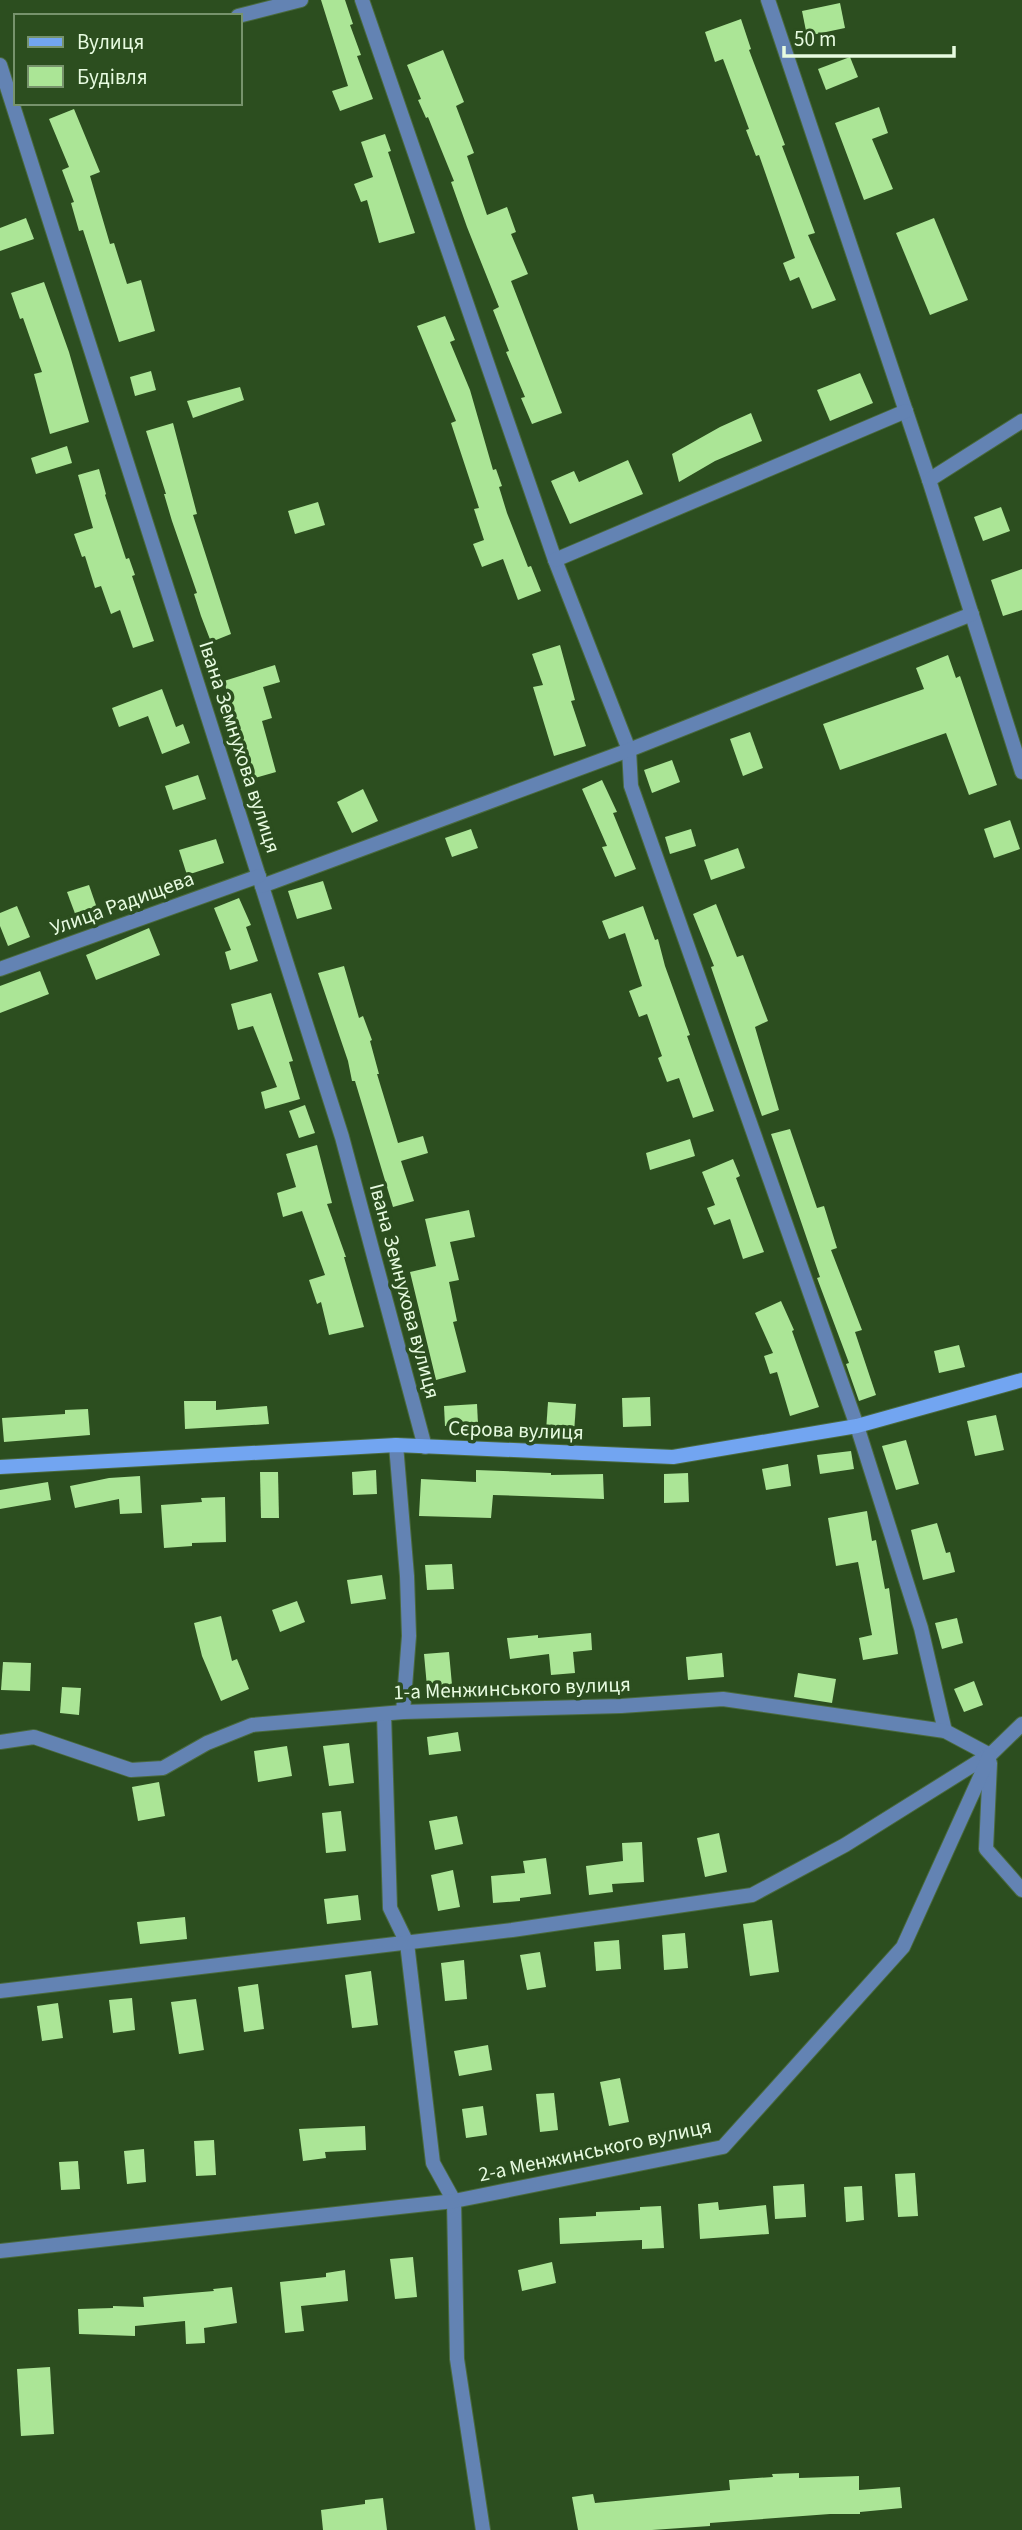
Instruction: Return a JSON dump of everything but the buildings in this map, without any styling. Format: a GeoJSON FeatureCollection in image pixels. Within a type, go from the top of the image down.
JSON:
{"type":"FeatureCollection","features":[{"type":"Feature","properties":{"kind":"street"},"geometry":{"type":"LineString","coordinates":[[242,15],[301,0]]}},
{"type":"Feature","properties":{"kind":"street"},"geometry":{"type":"LineString","coordinates":[[362,0],[555,559],[629,750],[631,786],[857,1426],[921,1628],[945,1731]]}},
{"type":"Feature","properties":{"kind":"street"},"geometry":{"type":"LineString","coordinates":[[768,0],[929,480],[1022,772]]}},
{"type":"Feature","properties":{"kind":"street","name":"Івана Земнухова вулиця"},"geometry":{"type":"LineString","coordinates":[[5,72],[14,100]]}},
{"type":"Feature","properties":{"kind":"street","name":"Івана Земнухова вулиця"},"geometry":{"type":"LineString","coordinates":[[15,105],[342,1137],[425,1447]]}},
{"type":"Feature","properties":{"kind":"street"},"geometry":{"type":"LineString","coordinates":[[555,559],[906,411]]}},
{"type":"Feature","properties":{"kind":"street"},"geometry":{"type":"LineString","coordinates":[[929,480],[1022,421]]}},
{"type":"Feature","properties":{"kind":"street","name":"Улица Радищева"},"geometry":{"type":"LineString","coordinates":[[0,969],[261,881],[629,750],[972,614]]}},
{"type":"Feature","properties":{"kind":"street","name":"Сєрова вулиця"},"geometry":{"type":"LineString","coordinates":[[0,1467],[396,1446],[673,1457],[857,1426],[1022,1380]]}},
{"type":"Feature","properties":{"kind":"street"},"geometry":{"type":"LineString","coordinates":[[396,1446],[407,1576],[409,1636],[403,1712]]}},
{"type":"Feature","properties":{"kind":"street","name":"1-а Менжинського вулиця"},"geometry":{"type":"LineString","coordinates":[[0,1742],[34,1737],[131,1770],[163,1768],[207,1743],[252,1725],[403,1712],[608,1706],[723,1699],[945,1731],[990,1755]]}},
{"type":"Feature","properties":{"kind":"street"},"geometry":{"type":"LineString","coordinates":[[384,1714],[390,1909],[407,1943],[433,2163],[454,2202],[457,2359],[483,2530]]}},
{"type":"Feature","properties":{"kind":"street"},"geometry":{"type":"LineString","coordinates":[[0,1991],[512,1930],[752,1895],[845,1845],[990,1755],[1022,1724]]}},
{"type":"Feature","properties":{"kind":"street"},"geometry":{"type":"LineString","coordinates":[[990,1755],[986,1849],[1022,1890]]}},
{"type":"Feature","properties":{"kind":"street","name":"2-а Менжинського вулиця"},"geometry":{"type":"LineString","coordinates":[[0,2251],[454,2202],[723,2147],[904,1947],[990,1755]]}}]}
